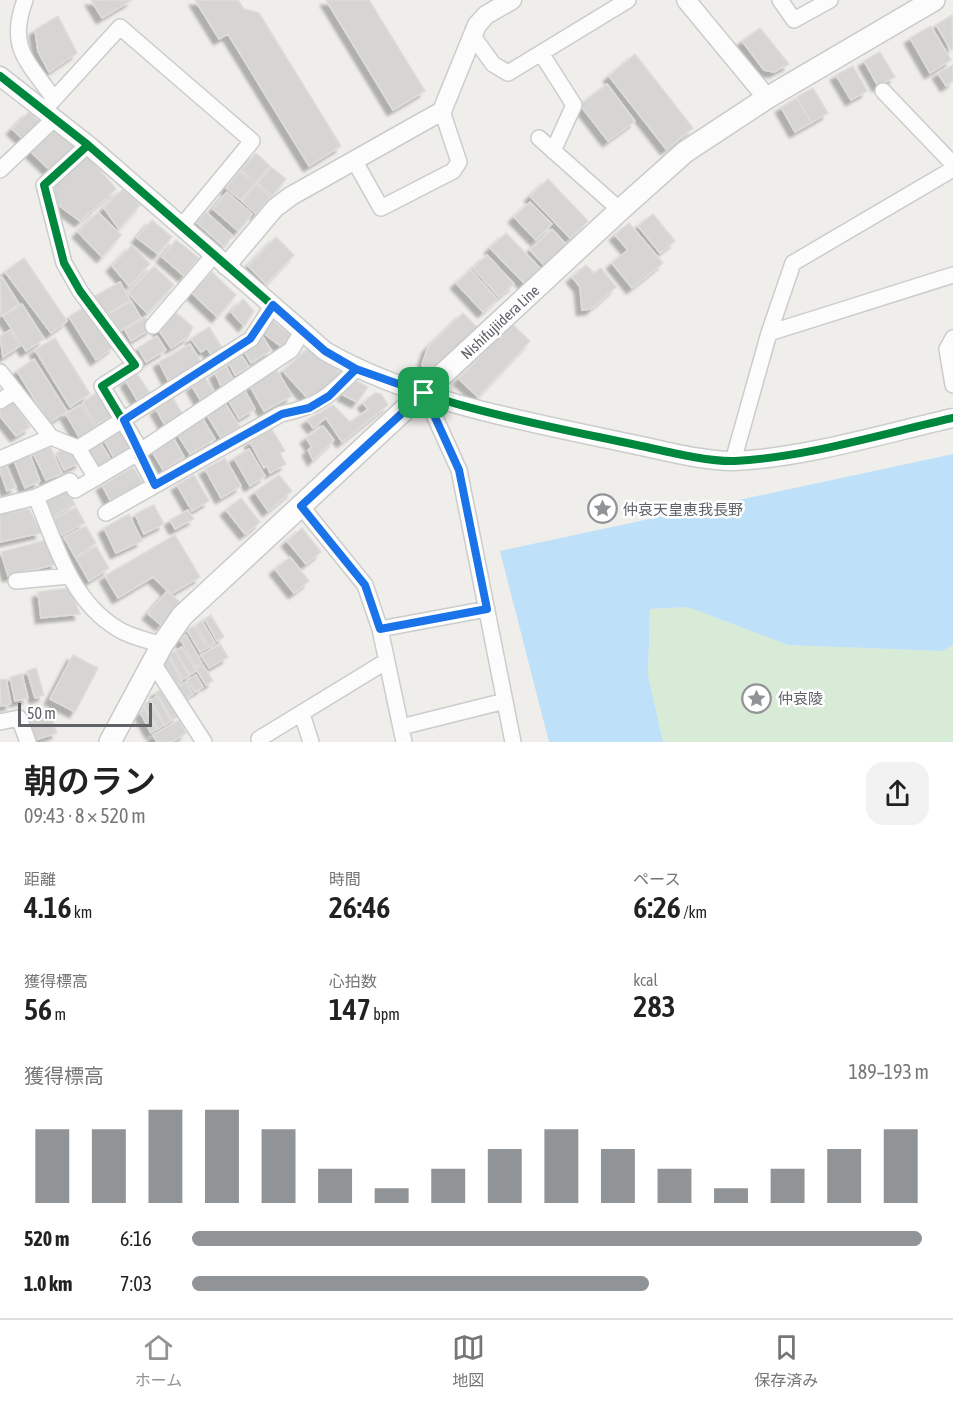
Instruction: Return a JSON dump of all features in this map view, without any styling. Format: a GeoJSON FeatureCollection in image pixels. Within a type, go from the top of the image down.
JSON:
{"type":"FeatureCollection","features":[{"type":"Feature","properties":{"kind":"main road","name":"Nishifujiidera Line"},"geometry":{"type":"LineString","coordinates":[[110,742],[157,654],[182,616],[620,210],[685,152],[767,98],[934,0]]}},
{"type":"Feature","properties":{"kind":"street"},"geometry":{"type":"LineString","coordinates":[[25,0],[17,21],[17,39],[51,109]]}},
{"type":"Feature","properties":{"kind":"street"},"geometry":{"type":"LineString","coordinates":[[153,326],[291,195],[442,111],[472,36],[486,15],[512,0]]}},
{"type":"Feature","properties":{"kind":"street"},"geometry":{"type":"LineString","coordinates":[[472,36],[493,64],[508,73],[628,0]]}},
{"type":"Feature","properties":{"kind":"street"},"geometry":{"type":"LineString","coordinates":[[686,0],[767,98]]}},
{"type":"Feature","properties":{"kind":"street"},"geometry":{"type":"LineString","coordinates":[[780,0],[794,20],[830,0]]}},
{"type":"Feature","properties":{"kind":"street"},"geometry":{"type":"LineString","coordinates":[[0,170],[120,27],[252,141],[181,227]]}},
{"type":"Feature","properties":{"kind":"street"},"geometry":{"type":"LineString","coordinates":[[540,53],[574,105],[553,151]]}},
{"type":"Feature","properties":{"kind":"street"},"geometry":{"type":"LineString","coordinates":[[3,83],[51,109],[88,145],[219,261],[325,351],[356,369],[424,393],[528,423],[733,461],[788,455],[953,418]]}},
{"type":"Feature","properties":{"kind":"street"},"geometry":{"type":"LineString","coordinates":[[883,91],[953,164]]}},
{"type":"Feature","properties":{"kind":"street"},"geometry":{"type":"LineString","coordinates":[[354,160],[381,208],[453,171],[459,162],[442,111]]}},
{"type":"Feature","properties":{"kind":"street"},"geometry":{"type":"LineString","coordinates":[[538,138],[620,210]]}},
{"type":"Feature","properties":{"kind":"street"},"geometry":{"type":"LineString","coordinates":[[88,145],[44,185],[64,263],[80,291],[135,365],[102,386],[138,446],[155,485]]}},
{"type":"Feature","properties":{"kind":"street"},"geometry":{"type":"LineString","coordinates":[[733,461],[769,333],[793,263],[953,169]]}},
{"type":"Feature","properties":{"kind":"street"},"geometry":{"type":"LineString","coordinates":[[769,333],[953,276]]}},
{"type":"Feature","properties":{"kind":"street"},"geometry":{"type":"LineString","coordinates":[[78,448],[250,339],[273,305]]}},
{"type":"Feature","properties":{"kind":"street"},"geometry":{"type":"LineString","coordinates":[[0,506],[36,497],[70,481],[75,490],[96,478],[139,452],[291,350],[302,332]]}},
{"type":"Feature","properties":{"kind":"street"},"geometry":{"type":"LineString","coordinates":[[953,338],[947,350],[953,385]]}},
{"type":"Feature","properties":{"kind":"street"},"geometry":{"type":"LineString","coordinates":[[106,513],[282,414],[309,408],[329,396],[356,369]]}},
{"type":"Feature","properties":{"kind":"street"},"geometry":{"type":"LineString","coordinates":[[0,372],[51,437],[78,448],[96,478]]}},
{"type":"Feature","properties":{"kind":"street"},"geometry":{"type":"LineString","coordinates":[[0,401],[15,391]]}},
{"type":"Feature","properties":{"kind":"street"},"geometry":{"type":"LineString","coordinates":[[424,393],[459,470],[513,742]]}},
{"type":"Feature","properties":{"kind":"street"},"geometry":{"type":"LineString","coordinates":[[0,459],[51,437]]}},
{"type":"Feature","properties":{"kind":"street"},"geometry":{"type":"LineString","coordinates":[[36,497],[69,576],[92,608],[119,630],[157,654],[204,742]]}},
{"type":"Feature","properties":{"kind":"street"},"geometry":{"type":"LineString","coordinates":[[301,506],[365,585],[380,629],[385,662],[403,734],[505,701]]}},
{"type":"Feature","properties":{"kind":"street"},"geometry":{"type":"LineString","coordinates":[[16,580],[69,576]]}},
{"type":"Feature","properties":{"kind":"street"},"geometry":{"type":"LineString","coordinates":[[380,629],[487,609]]}},
{"type":"Feature","properties":{"kind":"street"},"geometry":{"type":"LineString","coordinates":[[259,739],[385,662]]}},
{"type":"Feature","properties":{"kind":"street"},"geometry":{"type":"LineString","coordinates":[[302,714],[311,742]]}},
{"type":"Feature","properties":{"kind":"street"},"geometry":{"type":"LineString","coordinates":[[0,722],[19,718],[28,742]]}},
{"type":"Feature","properties":{"kind":"green space"},"geometry":{"type":"Polygon","coordinates":[[[688,607],[788,645],[941,651],[953,645],[953,742],[663,742],[648,675],[650,609],[688,607]]]}},
{"type":"Feature","properties":{"kind":"water"},"geometry":{"type":"Polygon","coordinates":[[[953,454],[953,645],[942,651],[788,645],[688,607],[650,609],[648,675],[663,742],[549,742],[500,551],[953,454]]]}},
{"type":"Feature","properties":{"kind":"building"},"geometry":{"type":"Polygon","coordinates":[[[91,0],[132,0],[102,18],[91,0]]]}},
{"type":"Feature","properties":{"kind":"building"},"geometry":{"type":"Polygon","coordinates":[[[195,0],[238,0],[244,9],[259,13],[341,146],[309,166],[228,34],[219,39],[195,0]]]}},
{"type":"Feature","properties":{"kind":"building"},"geometry":{"type":"Polygon","coordinates":[[[326,0],[369,0],[425,91],[393,110],[326,0]]]}},
{"type":"Feature","properties":{"kind":"building"},"geometry":{"type":"Polygon","coordinates":[[[952,15],[953,48],[951,50],[936,25],[952,15]]]}},
{"type":"Feature","properties":{"kind":"building"},"geometry":{"type":"Polygon","coordinates":[[[58,16],[77,53],[49,72],[38,51],[35,30],[58,16]]]}},
{"type":"Feature","properties":{"kind":"building"},"geometry":{"type":"Polygon","coordinates":[[[931,26],[951,60],[930,73],[910,38],[931,26]]]}},
{"type":"Feature","properties":{"kind":"building"},"geometry":{"type":"Polygon","coordinates":[[[760,28],[789,64],[774,72],[764,70],[742,41],[760,28]]]}},
{"type":"Feature","properties":{"kind":"building"},"geometry":{"type":"Polygon","coordinates":[[[880,52],[895,77],[878,86],[864,61],[880,52]]]}},
{"type":"Feature","properties":{"kind":"building"},"geometry":{"type":"Polygon","coordinates":[[[635,54],[693,128],[666,149],[609,76],[635,54]]]}},
{"type":"Feature","properties":{"kind":"building"},"geometry":{"type":"Polygon","coordinates":[[[953,65],[953,81],[946,86],[938,73],[953,65]]]}},
{"type":"Feature","properties":{"kind":"building"},"geometry":{"type":"Polygon","coordinates":[[[853,66],[867,91],[851,100],[836,75],[853,66]]]}},
{"type":"Feature","properties":{"kind":"building"},"geometry":{"type":"Polygon","coordinates":[[[607,84],[635,121],[608,141],[580,105],[607,84]]]}},
{"type":"Feature","properties":{"kind":"building"},"geometry":{"type":"Polygon","coordinates":[[[813,88],[828,113],[811,123],[797,97],[813,88]]]}},
{"type":"Feature","properties":{"kind":"building"},"geometry":{"type":"Polygon","coordinates":[[[797,98],[811,123],[795,132],[781,107],[797,98]]]}},
{"type":"Feature","properties":{"kind":"building"},"geometry":{"type":"Polygon","coordinates":[[[29,112],[40,122],[24,140],[12,129],[29,112]]]}},
{"type":"Feature","properties":{"kind":"building"},"geometry":{"type":"Polygon","coordinates":[[[55,122],[84,146],[54,174],[29,150],[55,122]]]}},
{"type":"Feature","properties":{"kind":"building"},"geometry":{"type":"Polygon","coordinates":[[[256,153],[270,166],[256,182],[241,170],[256,153]]]}},
{"type":"Feature","properties":{"kind":"building"},"geometry":{"type":"Polygon","coordinates":[[[86,154],[116,189],[80,221],[53,201],[50,186],[86,154]]]}},
{"type":"Feature","properties":{"kind":"building"},"geometry":{"type":"Polygon","coordinates":[[[271,167],[286,179],[272,196],[257,183],[271,167]]]}},
{"type":"Feature","properties":{"kind":"building"},"geometry":{"type":"Polygon","coordinates":[[[240,171],[255,184],[241,200],[226,188],[240,171]]]}},
{"type":"Feature","properties":{"kind":"building"},"geometry":{"type":"Polygon","coordinates":[[[548,179],[588,221],[570,238],[530,196],[548,179]]]}},
{"type":"Feature","properties":{"kind":"building"},"geometry":{"type":"Polygon","coordinates":[[[256,184],[270,197],[256,214],[242,201],[256,184]]]}},
{"type":"Feature","properties":{"kind":"building"},"geometry":{"type":"Polygon","coordinates":[[[123,189],[140,205],[119,229],[104,208],[123,189]]]}},
{"type":"Feature","properties":{"kind":"building"},"geometry":{"type":"Polygon","coordinates":[[[227,192],[252,214],[238,231],[213,209],[227,192]]]}},
{"type":"Feature","properties":{"kind":"building"},"geometry":{"type":"Polygon","coordinates":[[[530,202],[552,224],[536,240],[514,217],[530,202]]]}},
{"type":"Feature","properties":{"kind":"building"},"geometry":{"type":"Polygon","coordinates":[[[98,212],[121,235],[102,257],[78,232],[98,212]]]}},
{"type":"Feature","properties":{"kind":"building"},"geometry":{"type":"Polygon","coordinates":[[[206,212],[233,236],[223,246],[197,223],[206,212]]]}},
{"type":"Feature","properties":{"kind":"building"},"geometry":{"type":"Polygon","coordinates":[[[653,214],[675,241],[660,253],[638,226],[653,214]]]}},
{"type":"Feature","properties":{"kind":"building"},"geometry":{"type":"Polygon","coordinates":[[[152,220],[172,237],[158,254],[137,238],[152,220]]]}},
{"type":"Feature","properties":{"kind":"building"},"geometry":{"type":"Polygon","coordinates":[[[629,223],[663,263],[632,288],[612,263],[628,250],[615,235],[629,223]]]}},
{"type":"Feature","properties":{"kind":"building"},"geometry":{"type":"Polygon","coordinates":[[[552,229],[569,248],[547,268],[530,250],[552,229]]]}},
{"type":"Feature","properties":{"kind":"building"},"geometry":{"type":"Polygon","coordinates":[[[506,233],[540,268],[525,284],[490,248],[506,233]]]}},
{"type":"Feature","properties":{"kind":"building"},"geometry":{"type":"Polygon","coordinates":[[[276,237],[294,255],[266,284],[248,266],[276,237]]]}},
{"type":"Feature","properties":{"kind":"building"},"geometry":{"type":"Polygon","coordinates":[[[176,240],[199,258],[184,276],[162,257],[176,240]]]}},
{"type":"Feature","properties":{"kind":"building"},"geometry":{"type":"Polygon","coordinates":[[[132,245],[150,264],[129,286],[112,266],[132,245]]]}},
{"type":"Feature","properties":{"kind":"building"},"geometry":{"type":"Polygon","coordinates":[[[487,255],[514,284],[499,297],[473,268],[487,255]]]}},
{"type":"Feature","properties":{"kind":"building"},"geometry":{"type":"Polygon","coordinates":[[[24,258],[67,321],[51,333],[5,272],[24,258]]]}},
{"type":"Feature","properties":{"kind":"building"},"geometry":{"type":"Polygon","coordinates":[[[586,265],[594,273],[601,268],[616,287],[591,309],[582,310],[580,287],[572,277],[586,265]]]}},
{"type":"Feature","properties":{"kind":"building"},"geometry":{"type":"Polygon","coordinates":[[[154,266],[174,285],[147,313],[128,293],[154,266]]]}},
{"type":"Feature","properties":{"kind":"building"},"geometry":{"type":"Polygon","coordinates":[[[471,270],[497,299],[483,312],[456,283],[471,270]]]}},
{"type":"Feature","properties":{"kind":"building"},"geometry":{"type":"Polygon","coordinates":[[[212,272],[236,295],[217,317],[191,292],[212,272]]]}},
{"type":"Feature","properties":{"kind":"building"},"geometry":{"type":"Polygon","coordinates":[[[2,277],[19,304],[1,316],[0,278],[2,277]]]}},
{"type":"Feature","properties":{"kind":"building"},"geometry":{"type":"Polygon","coordinates":[[[120,282],[130,300],[105,315],[95,296],[120,282]]]}},
{"type":"Feature","properties":{"kind":"building"},"geometry":{"type":"Polygon","coordinates":[[[243,299],[254,311],[244,326],[231,312],[243,299]]]}},
{"type":"Feature","properties":{"kind":"building"},"geometry":{"type":"Polygon","coordinates":[[[131,301],[141,318],[119,332],[109,314],[131,301]]]}},
{"type":"Feature","properties":{"kind":"building"},"geometry":{"type":"Polygon","coordinates":[[[22,304],[44,339],[26,351],[3,316],[22,304]]]}},
{"type":"Feature","properties":{"kind":"building"},"geometry":{"type":"Polygon","coordinates":[[[86,306],[114,346],[96,360],[69,317],[86,306]]]}},
{"type":"Feature","properties":{"kind":"building"},"geometry":{"type":"Polygon","coordinates":[[[173,310],[193,327],[188,337],[171,348],[158,329],[173,310]]]}},
{"type":"Feature","properties":{"kind":"building"},"geometry":{"type":"Polygon","coordinates":[[[463,313],[478,328],[431,374],[422,365],[428,347],[463,313]]]}},
{"type":"Feature","properties":{"kind":"building"},"geometry":{"type":"Polygon","coordinates":[[[145,317],[152,328],[131,341],[125,330],[145,317]]]}},
{"type":"Feature","properties":{"kind":"building"},"geometry":{"type":"Polygon","coordinates":[[[270,319],[291,335],[283,348],[261,331],[270,319]]]}},
{"type":"Feature","properties":{"kind":"building"},"geometry":{"type":"Polygon","coordinates":[[[511,323],[530,341],[478,397],[459,379],[511,323]]]}},
{"type":"Feature","properties":{"kind":"building"},"geometry":{"type":"Polygon","coordinates":[[[209,327],[223,349],[212,356],[207,348],[201,352],[191,339],[209,327]]]}},
{"type":"Feature","properties":{"kind":"building"},"geometry":{"type":"Polygon","coordinates":[[[10,330],[20,346],[3,357],[0,336],[10,330]]]}},
{"type":"Feature","properties":{"kind":"building"},"geometry":{"type":"Polygon","coordinates":[[[157,336],[166,350],[146,362],[138,348],[157,336]]]}},
{"type":"Feature","properties":{"kind":"building"},"geometry":{"type":"Polygon","coordinates":[[[263,337],[271,350],[251,363],[243,350],[263,337]]]}},
{"type":"Feature","properties":{"kind":"building"},"geometry":{"type":"Polygon","coordinates":[[[55,338],[90,394],[70,407],[35,350],[55,338]]]}},
{"type":"Feature","properties":{"kind":"building"},"geometry":{"type":"Polygon","coordinates":[[[190,344],[201,362],[169,382],[159,362],[190,344]]]}},
{"type":"Feature","properties":{"kind":"building"},"geometry":{"type":"Polygon","coordinates":[[[311,346],[340,373],[311,402],[283,371],[311,346]]]}},
{"type":"Feature","properties":{"kind":"building"},"geometry":{"type":"Polygon","coordinates":[[[242,356],[249,367],[235,375],[229,363],[242,356]]]}},
{"type":"Feature","properties":{"kind":"building"},"geometry":{"type":"Polygon","coordinates":[[[34,359],[67,411],[49,423],[17,371],[34,359]]]}},
{"type":"Feature","properties":{"kind":"building"},"geometry":{"type":"Polygon","coordinates":[[[226,366],[233,379],[221,386],[215,373],[226,366]]]}},
{"type":"Feature","properties":{"kind":"building"},"geometry":{"type":"Polygon","coordinates":[[[277,370],[292,396],[264,411],[250,386],[277,370]]]}},
{"type":"Feature","properties":{"kind":"building"},"geometry":{"type":"Polygon","coordinates":[[[137,374],[150,393],[137,400],[126,381],[137,374]]]}},
{"type":"Feature","properties":{"kind":"building"},"geometry":{"type":"Polygon","coordinates":[[[205,378],[215,394],[202,403],[192,386],[205,378]]]}},
{"type":"Feature","properties":{"kind":"building"},"geometry":{"type":"Polygon","coordinates":[[[353,379],[368,387],[357,402],[343,395],[353,379]]]}},
{"type":"Feature","properties":{"kind":"building"},"geometry":{"type":"Polygon","coordinates":[[[243,387],[255,409],[239,419],[227,398],[243,387]]]}},
{"type":"Feature","properties":{"kind":"building"},"geometry":{"type":"Polygon","coordinates":[[[99,391],[113,415],[96,425],[83,402],[99,391]]]}},
{"type":"Feature","properties":{"kind":"building"},"geometry":{"type":"Polygon","coordinates":[[[375,393],[381,394],[388,405],[342,442],[326,418],[313,428],[307,420],[333,405],[350,422],[368,409],[363,403],[375,393]]]}},
{"type":"Feature","properties":{"kind":"building"},"geometry":{"type":"Polygon","coordinates":[[[173,398],[183,415],[166,427],[156,409],[173,398]]]}},
{"type":"Feature","properties":{"kind":"building"},"geometry":{"type":"Polygon","coordinates":[[[13,401],[30,427],[16,436],[0,416],[0,409],[13,401]]]}},
{"type":"Feature","properties":{"kind":"building"},"geometry":{"type":"Polygon","coordinates":[[[225,403],[240,427],[221,438],[207,415],[225,403]]]}},
{"type":"Feature","properties":{"kind":"building"},"geometry":{"type":"Polygon","coordinates":[[[82,404],[98,433],[82,442],[66,414],[82,404]]]}},
{"type":"Feature","properties":{"kind":"building"},"geometry":{"type":"Polygon","coordinates":[[[201,416],[215,439],[190,454],[176,432],[201,416]]]}},
{"type":"Feature","properties":{"kind":"building"},"geometry":{"type":"Polygon","coordinates":[[[323,426],[334,440],[313,460],[308,450],[312,447],[306,438],[323,426]]]}},
{"type":"Feature","properties":{"kind":"building"},"geometry":{"type":"Polygon","coordinates":[[[271,428],[285,451],[280,453],[286,464],[270,473],[267,466],[264,468],[250,442],[271,428]]]}},
{"type":"Feature","properties":{"kind":"building"},"geometry":{"type":"Polygon","coordinates":[[[120,430],[133,451],[116,462],[104,440],[120,430]]]}},
{"type":"Feature","properties":{"kind":"building"},"geometry":{"type":"Polygon","coordinates":[[[173,437],[184,457],[163,470],[152,451],[173,437]]]}},
{"type":"Feature","properties":{"kind":"building"},"geometry":{"type":"Polygon","coordinates":[[[100,442],[113,463],[98,472],[86,452],[100,442]]]}},
{"type":"Feature","properties":{"kind":"building"},"geometry":{"type":"Polygon","coordinates":[[[50,446],[62,473],[46,480],[33,453],[50,446]]]}},
{"type":"Feature","properties":{"kind":"building"},"geometry":{"type":"Polygon","coordinates":[[[69,447],[81,462],[64,470],[56,453],[69,447]]]}},
{"type":"Feature","properties":{"kind":"building"},"geometry":{"type":"Polygon","coordinates":[[[249,449],[265,476],[250,486],[234,458],[249,449]]]}},
{"type":"Feature","properties":{"kind":"building"},"geometry":{"type":"Polygon","coordinates":[[[29,452],[40,481],[25,488],[13,458],[29,452]]]}},
{"type":"Feature","properties":{"kind":"building"},"geometry":{"type":"Polygon","coordinates":[[[225,458],[241,486],[221,498],[205,469],[225,458]]]}},
{"type":"Feature","properties":{"kind":"building"},"geometry":{"type":"Polygon","coordinates":[[[6,466],[16,487],[7,491],[0,471],[0,468],[6,466]]]}},
{"type":"Feature","properties":{"kind":"building"},"geometry":{"type":"Polygon","coordinates":[[[133,467],[144,485],[112,504],[102,485],[133,467]]]}},
{"type":"Feature","properties":{"kind":"building"},"geometry":{"type":"Polygon","coordinates":[[[194,475],[209,501],[192,511],[177,485],[194,475]]]}},
{"type":"Feature","properties":{"kind":"building"},"geometry":{"type":"Polygon","coordinates":[[[279,475],[292,491],[268,511],[255,492],[279,475]]]}},
{"type":"Feature","properties":{"kind":"building"},"geometry":{"type":"Polygon","coordinates":[[[66,486],[75,505],[52,517],[43,498],[66,486]]]}},
{"type":"Feature","properties":{"kind":"building"},"geometry":{"type":"Polygon","coordinates":[[[241,498],[260,522],[245,534],[226,510],[241,498]]]}},
{"type":"Feature","properties":{"kind":"building"},"geometry":{"type":"Polygon","coordinates":[[[154,505],[164,524],[144,534],[135,514],[154,505]]]}},
{"type":"Feature","properties":{"kind":"building"},"geometry":{"type":"Polygon","coordinates":[[[76,507],[85,523],[62,535],[53,519],[76,507]]]}},
{"type":"Feature","properties":{"kind":"building"},"geometry":{"type":"Polygon","coordinates":[[[29,509],[41,533],[0,542],[0,514],[29,509]]]}},
{"type":"Feature","properties":{"kind":"building"},"geometry":{"type":"Polygon","coordinates":[[[188,510],[194,519],[175,529],[170,520],[188,510]]]}},
{"type":"Feature","properties":{"kind":"building"},"geometry":{"type":"Polygon","coordinates":[[[129,514],[142,541],[116,553],[104,528],[129,514]]]}},
{"type":"Feature","properties":{"kind":"building"},"geometry":{"type":"Polygon","coordinates":[[[86,526],[96,543],[75,557],[64,537],[86,526]]]}},
{"type":"Feature","properties":{"kind":"building"},"geometry":{"type":"Polygon","coordinates":[[[302,528],[321,552],[306,564],[287,541],[302,528]]]}},
{"type":"Feature","properties":{"kind":"building"},"geometry":{"type":"Polygon","coordinates":[[[175,535],[200,577],[171,594],[153,577],[118,598],[105,576],[175,535]]]}},
{"type":"Feature","properties":{"kind":"building"},"geometry":{"type":"Polygon","coordinates":[[[47,540],[57,564],[8,576],[1,552],[47,540]]]}},
{"type":"Feature","properties":{"kind":"building"},"geometry":{"type":"Polygon","coordinates":[[[96,546],[109,568],[89,581],[76,558],[96,546]]]}},
{"type":"Feature","properties":{"kind":"building"},"geometry":{"type":"Polygon","coordinates":[[[290,557],[309,581],[294,593],[275,569],[290,557]]]}},
{"type":"Feature","properties":{"kind":"building"},"geometry":{"type":"Polygon","coordinates":[[[70,588],[80,614],[41,618],[38,592],[70,588]]]}},
{"type":"Feature","properties":{"kind":"building"},"geometry":{"type":"Polygon","coordinates":[[[167,591],[180,602],[161,625],[148,614],[167,591]]]}},
{"type":"Feature","properties":{"kind":"building"},"geometry":{"type":"Polygon","coordinates":[[[211,615],[224,637],[217,641],[205,619],[211,615]]]}},
{"type":"Feature","properties":{"kind":"building"},"geometry":{"type":"Polygon","coordinates":[[[202,621],[215,643],[209,647],[196,625],[202,621]]]}},
{"type":"Feature","properties":{"kind":"building"},"geometry":{"type":"Polygon","coordinates":[[[194,626],[207,648],[200,652],[187,630],[194,626]]]}},
{"type":"Feature","properties":{"kind":"building"},"geometry":{"type":"Polygon","coordinates":[[[186,635],[202,663],[196,667],[180,638],[186,635]]]}},
{"type":"Feature","properties":{"kind":"building"},"geometry":{"type":"Polygon","coordinates":[[[220,644],[228,657],[209,668],[201,655],[220,644]]]}},
{"type":"Feature","properties":{"kind":"building"},"geometry":{"type":"Polygon","coordinates":[[[182,647],[196,671],[190,675],[175,651],[182,647]]]}},
{"type":"Feature","properties":{"kind":"building"},"geometry":{"type":"Polygon","coordinates":[[[175,651],[189,676],[183,679],[169,655],[175,651]]]}},
{"type":"Feature","properties":{"kind":"building"},"geometry":{"type":"Polygon","coordinates":[[[73,655],[98,668],[75,712],[50,699],[73,655]]]}},
{"type":"Feature","properties":{"kind":"building"},"geometry":{"type":"Polygon","coordinates":[[[168,656],[182,681],[176,685],[162,660],[168,656]]]}},
{"type":"Feature","properties":{"kind":"building"},"geometry":{"type":"Polygon","coordinates":[[[203,665],[213,681],[206,685],[196,669],[203,665]]]}},
{"type":"Feature","properties":{"kind":"building"},"geometry":{"type":"Polygon","coordinates":[[[36,668],[44,695],[35,698],[27,671],[36,668]]]}},
{"type":"Feature","properties":{"kind":"building"},"geometry":{"type":"Polygon","coordinates":[[[22,674],[28,698],[15,701],[10,677],[22,674]]]}},
{"type":"Feature","properties":{"kind":"building"},"geometry":{"type":"Polygon","coordinates":[[[196,675],[203,687],[195,692],[187,680],[196,675]]]}},
{"type":"Feature","properties":{"kind":"building"},"geometry":{"type":"Polygon","coordinates":[[[6,679],[11,704],[1,706],[0,680],[6,679]]]}},
{"type":"Feature","properties":{"kind":"building"},"geometry":{"type":"Polygon","coordinates":[[[186,682],[193,694],[185,699],[178,687],[186,682]]]}},
{"type":"Feature","properties":{"kind":"building"},"geometry":{"type":"Polygon","coordinates":[[[162,689],[178,717],[172,720],[156,692],[162,689]]]}},
{"type":"Feature","properties":{"kind":"building"},"geometry":{"type":"Polygon","coordinates":[[[157,696],[171,721],[165,725],[151,700],[157,696]]]}},
{"type":"Feature","properties":{"kind":"building"},"geometry":{"type":"Polygon","coordinates":[[[151,703],[164,725],[158,729],[145,707],[151,703]]]}},
{"type":"Feature","properties":{"kind":"building"},"geometry":{"type":"Polygon","coordinates":[[[145,710],[157,729],[151,733],[140,712],[145,710]]]}},
{"type":"Feature","properties":{"kind":"building"},"geometry":{"type":"Polygon","coordinates":[[[51,715],[57,733],[35,740],[29,722],[51,715]]]}},
{"type":"Feature","properties":{"kind":"building"},"geometry":{"type":"Polygon","coordinates":[[[179,720],[186,733],[172,742],[157,742],[153,735],[179,720]]]}},
{"type":"Feature","properties":{"kind":"cycle path"},"geometry":{"type":"LineString","coordinates":[[0,76],[88,145],[325,351],[359,369],[396,384],[474,409],[515,419],[684,455],[723,461],[762,459],[817,450],[953,418]]}},
{"type":"Feature","properties":{"kind":"cycle path"},"geometry":{"type":"LineString","coordinates":[[88,145],[44,185],[64,263],[80,291],[135,365],[102,386],[138,446],[139,456],[155,485]]}},
{"type":"Feature","properties":{"kind":"place","name":"仲哀天皇恵我長野"},"geometry":{"type":"Point","coordinates":[602,509]}},
{"type":"Feature","properties":{"kind":"place","name":"仲哀陵"},"geometry":{"type":"Point","coordinates":[757,698]}},
{"type":"Feature","properties":{"kind":"route"},"geometry":{"type":"LineString","coordinates":[[424,393],[301,506],[365,585],[380,629],[487,609],[459,470],[424,393],[356,369],[329,396],[309,408],[282,414],[155,485],[139,456],[138,446],[124,420],[250,339],[273,305],[325,351],[356,369],[424,393]]}}]}
